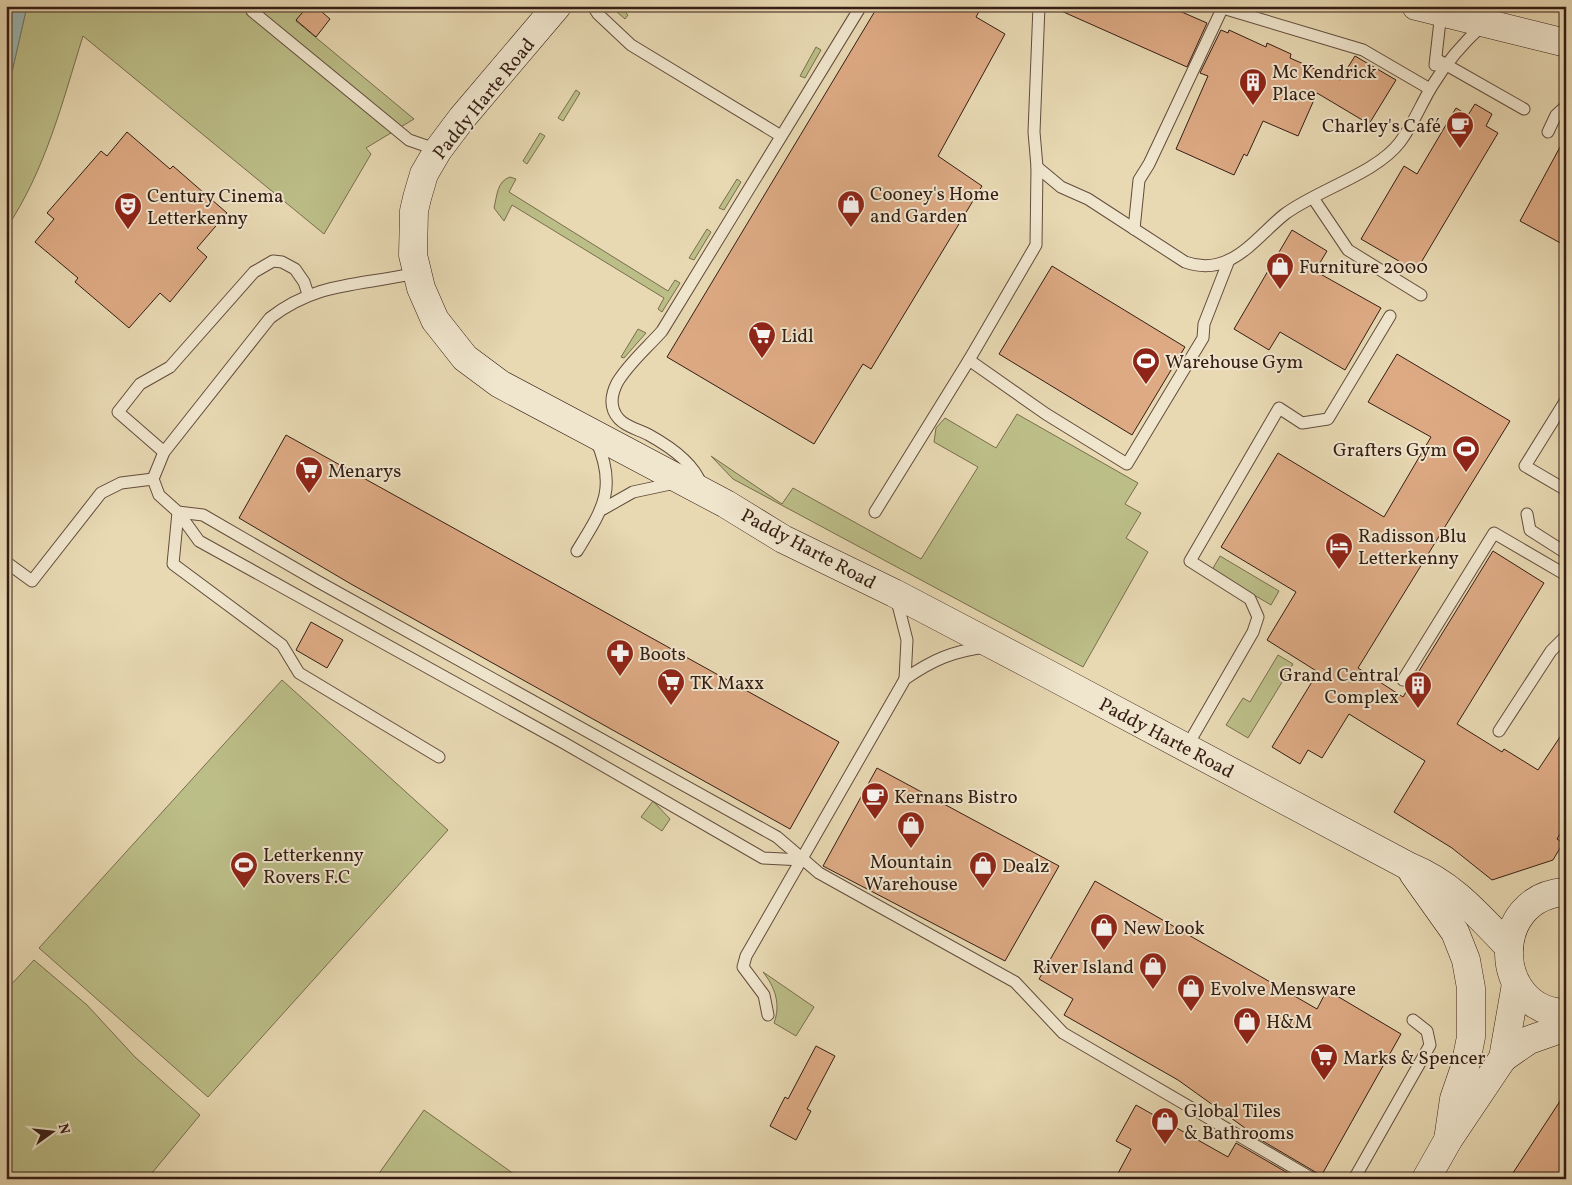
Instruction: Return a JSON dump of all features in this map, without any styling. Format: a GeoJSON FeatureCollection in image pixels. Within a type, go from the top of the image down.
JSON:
{"type":"FeatureCollection","features":[{"type":"Feature","properties":{"kind":"main road","name":"Paddy Harte Road"},"geometry":{"type":"LineString","coordinates":[[557,6],[462,118],[438,150],[424,174],[414,211],[413,255],[416,273],[435,320],[465,358],[500,384],[592,431],[784,539],[894,593],[1437,881],[1467,902],[1508,946]]}},
{"type":"Feature","properties":{"kind":"main road"},"geometry":{"type":"LineString","coordinates":[[1429,9],[1566,44]]}},
{"type":"Feature","properties":{"kind":"main road"},"geometry":{"type":"LineString","coordinates":[[1410,867],[1420,886],[1447,918],[1455,932],[1469,973],[1472,998],[1471,1037],[1465,1067],[1454,1099],[1448,1140]]}},
{"type":"Feature","properties":{"kind":"main road"},"geometry":{"type":"LineString","coordinates":[[1566,892],[1541,897],[1526,908],[1518,918],[1508,946],[1510,968],[1516,984],[1529,999],[1544,1008],[1566,1013]]}},
{"type":"Feature","properties":{"kind":"main road"},"geometry":{"type":"LineString","coordinates":[[1503,1058],[1516,984]]}},
{"type":"Feature","properties":{"kind":"main road"},"geometry":{"type":"LineString","coordinates":[[1426,1179],[1448,1140],[1503,1058],[1536,1037],[1566,1027]]}},
{"type":"Feature","properties":{"kind":"lane"},"geometry":{"type":"LineString","coordinates":[[253,6],[252,11],[409,140],[438,150]]}},
{"type":"Feature","properties":{"kind":"lane"},"geometry":{"type":"LineString","coordinates":[[593,6],[598,14],[631,45],[781,136]]}},
{"type":"Feature","properties":{"kind":"lane"},"geometry":{"type":"LineString","coordinates":[[603,509],[633,492],[671,483],[694,487],[697,476],[679,455],[650,435],[620,420],[615,414],[611,398],[625,372],[662,331],[861,6]]}},
{"type":"Feature","properties":{"kind":"lane"},"geometry":{"type":"LineString","coordinates":[[876,512],[969,360],[1036,245],[1037,167],[1034,132],[1039,6]]}},
{"type":"Feature","properties":{"kind":"lane"},"geometry":{"type":"LineString","coordinates":[[1134,228],[1139,180],[1150,164],[1219,8],[1363,50],[1432,87]]}},
{"type":"Feature","properties":{"kind":"lane"},"geometry":{"type":"LineString","coordinates":[[1429,9],[1436,59],[1432,87]]}},
{"type":"Feature","properties":{"kind":"lane"},"geometry":{"type":"LineString","coordinates":[[1037,167],[1061,187],[1088,199],[1185,262],[1207,266],[1230,260],[1284,215],[1388,154],[1400,142],[1432,87],[1447,66],[1469,38],[1485,24]]}},
{"type":"Feature","properties":{"kind":"lane"},"geometry":{"type":"LineString","coordinates":[[1436,59],[1524,109]]}},
{"type":"Feature","properties":{"kind":"lane"},"geometry":{"type":"LineString","coordinates":[[1548,132],[1556,115],[1566,106]]}},
{"type":"Feature","properties":{"kind":"lane"},"geometry":{"type":"LineString","coordinates":[[1313,198],[1348,250],[1421,296]]}},
{"type":"Feature","properties":{"kind":"lane"},"geometry":{"type":"LineString","coordinates":[[969,360],[1046,414],[1128,464],[1203,338],[1204,324],[1230,260]]}},
{"type":"Feature","properties":{"kind":"lane"},"geometry":{"type":"LineString","coordinates":[[164,452],[118,412],[140,384],[170,367],[254,272],[273,261],[282,262],[295,269],[304,282],[308,294]]}},
{"type":"Feature","properties":{"kind":"lane"},"geometry":{"type":"LineString","coordinates":[[416,273],[363,284],[327,288],[308,294],[290,303],[270,318],[164,452],[153,479],[159,495],[178,512],[199,541],[555,738],[763,858],[803,860]]}},
{"type":"Feature","properties":{"kind":"lane"},"geometry":{"type":"LineString","coordinates":[[1186,748],[1253,632],[1258,617],[1250,599],[1190,561],[1279,408],[1302,423],[1328,419],[1390,316]]}},
{"type":"Feature","properties":{"kind":"lane"},"geometry":{"type":"LineString","coordinates":[[1566,400],[1525,466],[1566,490]]}},
{"type":"Feature","properties":{"kind":"lane"},"geometry":{"type":"LineString","coordinates":[[577,551],[603,509],[606,475],[603,457],[592,431]]}},
{"type":"Feature","properties":{"kind":"lane"},"geometry":{"type":"LineString","coordinates":[[6,562],[32,581],[101,492],[121,483],[153,479]]}},
{"type":"Feature","properties":{"kind":"lane"},"geometry":{"type":"LineString","coordinates":[[178,512],[173,564],[282,645],[299,673],[439,757]]}},
{"type":"Feature","properties":{"kind":"lane"},"geometry":{"type":"LineString","coordinates":[[178,512],[203,515],[316,581],[776,837],[819,873],[1015,982],[1063,1033],[1313,1179]]}},
{"type":"Feature","properties":{"kind":"lane"},"geometry":{"type":"LineString","coordinates":[[1527,514],[1530,530],[1566,553]]}},
{"type":"Feature","properties":{"kind":"lane"},"geometry":{"type":"LineString","coordinates":[[1403,680],[1494,533],[1566,575]]}},
{"type":"Feature","properties":{"kind":"lane"},"geometry":{"type":"LineString","coordinates":[[894,593],[907,640],[905,679]]}},
{"type":"Feature","properties":{"kind":"lane"},"geometry":{"type":"LineString","coordinates":[[1499,731],[1551,651],[1566,636]]}},
{"type":"Feature","properties":{"kind":"lane"},"geometry":{"type":"LineString","coordinates":[[768,1015],[764,995],[743,967],[746,956],[803,860],[905,679],[928,662],[941,657],[995,646]]}},
{"type":"Feature","properties":{"kind":"lane"},"geometry":{"type":"LineString","coordinates":[[1354,1179],[1430,1045],[1427,1031],[1413,1020]]}},
{"type":"Feature","properties":{"kind":"green space"},"geometry":{"type":"Polygon","coordinates":[[[27,6],[308,6],[296,21],[414,119],[366,148],[371,154],[324,234],[83,36],[52,135],[32,183],[6,229],[6,98],[27,6]]]}},
{"type":"Feature","properties":{"kind":"green space"},"geometry":{"type":"Polygon","coordinates":[[[610,6],[629,6],[626,13],[628,15],[625,19],[610,6]]]}},
{"type":"Feature","properties":{"kind":"green space"},"geometry":{"type":"Polygon","coordinates":[[[816,47],[821,50],[805,78],[800,76],[816,47]]]}},
{"type":"Feature","properties":{"kind":"green space"},"geometry":{"type":"Polygon","coordinates":[[[576,90],[580,93],[563,121],[558,118],[576,90]]]}},
{"type":"Feature","properties":{"kind":"green space"},"geometry":{"type":"Polygon","coordinates":[[[540,133],[545,136],[527,164],[523,161],[540,133]]]}},
{"type":"Feature","properties":{"kind":"green space"},"geometry":{"type":"Polygon","coordinates":[[[510,177],[516,179],[509,192],[668,291],[675,280],[680,283],[662,312],[658,309],[664,298],[512,205],[504,221],[494,208],[500,185],[510,177]]]}},
{"type":"Feature","properties":{"kind":"green space"},"geometry":{"type":"Polygon","coordinates":[[[737,179],[741,182],[724,210],[719,208],[737,179]]]}},
{"type":"Feature","properties":{"kind":"green space"},"geometry":{"type":"Polygon","coordinates":[[[707,229],[711,232],[694,260],[689,258],[707,229]]]}},
{"type":"Feature","properties":{"kind":"green space"},"geometry":{"type":"Polygon","coordinates":[[[638,329],[646,333],[624,358],[621,357],[638,329]]]}},
{"type":"Feature","properties":{"kind":"green space"},"geometry":{"type":"Polygon","coordinates":[[[1017,414],[1138,483],[1125,504],[1141,513],[1126,538],[1148,552],[1083,667],[733,479],[711,456],[782,504],[793,488],[921,559],[978,467],[934,442],[936,428],[945,418],[996,448],[1017,414]]]}},
{"type":"Feature","properties":{"kind":"green space"},"geometry":{"type":"Polygon","coordinates":[[[1220,556],[1279,591],[1271,605],[1212,570],[1220,556]]]}},
{"type":"Feature","properties":{"kind":"green space"},"geometry":{"type":"Polygon","coordinates":[[[1278,655],[1293,664],[1248,738],[1226,725],[1243,698],[1250,702],[1278,655]]]}},
{"type":"Feature","properties":{"kind":"green space","name":"Letterkenny Rovers F.C"},"geometry":{"type":"Polygon","coordinates":[[[282,680],[448,830],[208,1097],[39,948],[282,680]]]}},
{"type":"Feature","properties":{"kind":"green space"},"geometry":{"type":"Polygon","coordinates":[[[653,801],[670,819],[662,831],[641,817],[653,801]]]}},
{"type":"Feature","properties":{"kind":"green space"},"geometry":{"type":"Polygon","coordinates":[[[34,960],[87,1005],[135,1057],[200,1115],[147,1179],[6,1179],[6,990],[34,960]]]}},
{"type":"Feature","properties":{"kind":"green space"},"geometry":{"type":"Polygon","coordinates":[[[763,972],[814,1007],[796,1036],[774,1023],[777,1009],[776,996],[763,972]]]}},
{"type":"Feature","properties":{"kind":"green space"},"geometry":{"type":"Polygon","coordinates":[[[424,1110],[521,1179],[375,1179],[424,1110]]]}},
{"type":"Feature","properties":{"kind":"water"},"geometry":{"type":"Polygon","coordinates":[[[6,6],[27,6],[6,98],[6,6]]]}},
{"type":"Feature","properties":{"kind":"building"},"geometry":{"type":"Polygon","coordinates":[[[308,6],[315,6],[330,19],[316,37],[296,20],[308,6]]]}},
{"type":"Feature","properties":{"kind":"building"},"geometry":{"type":"Polygon","coordinates":[[[878,6],[982,6],[976,17],[1005,34],[938,156],[982,186],[871,369],[863,364],[814,444],[667,357],[878,6]]]}},
{"type":"Feature","properties":{"kind":"building"},"geometry":{"type":"Polygon","coordinates":[[[1050,6],[1168,6],[1207,23],[1187,67],[1050,6]]]}},
{"type":"Feature","properties":{"kind":"building","name":"Mc Kendrick Place"},"geometry":{"type":"Polygon","coordinates":[[[1221,30],[1228,33],[1229,30],[1266,47],[1267,43],[1291,54],[1290,58],[1340,80],[1355,56],[1396,80],[1369,124],[1317,93],[1298,136],[1263,121],[1247,156],[1244,154],[1234,175],[1176,149],[1208,76],[1200,73],[1221,30]]]}},
{"type":"Feature","properties":{"kind":"building"},"geometry":{"type":"Polygon","coordinates":[[[1475,104],[1492,114],[1486,126],[1498,133],[1416,271],[1361,239],[1404,166],[1417,174],[1456,108],[1468,115],[1475,104]]]}},
{"type":"Feature","properties":{"kind":"building","name":"Century Cinema Letterkenny"},"geometry":{"type":"Polygon","coordinates":[[[127,132],[170,169],[173,166],[227,213],[197,248],[207,257],[170,302],[160,293],[129,328],[75,282],[78,278],[35,242],[54,219],[47,213],[101,151],[107,156],[127,132]]]}},
{"type":"Feature","properties":{"kind":"building"},"geometry":{"type":"Polygon","coordinates":[[[1566,136],[1566,246],[1520,221],[1566,136]]]}},
{"type":"Feature","properties":{"kind":"building"},"geometry":{"type":"Polygon","coordinates":[[[1292,230],[1327,251],[1315,271],[1381,308],[1345,370],[1280,332],[1269,350],[1234,329],[1292,230]]]}},
{"type":"Feature","properties":{"kind":"building"},"geometry":{"type":"Polygon","coordinates":[[[1052,266],[1185,347],[1132,435],[999,354],[1052,266]]]}},
{"type":"Feature","properties":{"kind":"building"},"geometry":{"type":"Polygon","coordinates":[[[1397,354],[1510,421],[1358,668],[1403,697],[1493,551],[1544,583],[1457,724],[1502,752],[1504,749],[1538,770],[1566,728],[1566,824],[1557,839],[1563,843],[1553,860],[1492,880],[1452,848],[1394,812],[1425,761],[1349,714],[1322,758],[1308,750],[1300,764],[1272,747],[1318,672],[1267,640],[1296,592],[1221,547],[1278,453],[1384,517],[1431,437],[1368,402],[1397,354]]]}},
{"type":"Feature","properties":{"kind":"building"},"geometry":{"type":"Polygon","coordinates":[[[286,435],[839,742],[790,829],[351,584],[239,518],[286,435]]]}},
{"type":"Feature","properties":{"kind":"building"},"geometry":{"type":"Polygon","coordinates":[[[311,622],[343,640],[327,668],[296,650],[311,622]]]}},
{"type":"Feature","properties":{"kind":"building"},"geometry":{"type":"Polygon","coordinates":[[[877,768],[1059,866],[1005,961],[823,866],[877,768]]]}},
{"type":"Feature","properties":{"kind":"building"},"geometry":{"type":"Polygon","coordinates":[[[1095,881],[1317,1009],[1327,990],[1401,1034],[1320,1178],[1317,1173],[1244,1130],[1245,1128],[1178,1080],[1064,1015],[1073,999],[1039,979],[1095,881]]]}},
{"type":"Feature","properties":{"kind":"building"},"geometry":{"type":"Polygon","coordinates":[[[816,1046],[835,1056],[807,1109],[811,1111],[796,1140],[770,1126],[785,1097],[788,1099],[816,1046]]]}},
{"type":"Feature","properties":{"kind":"building"},"geometry":{"type":"Polygon","coordinates":[[[1566,1092],[1566,1179],[1509,1179],[1566,1092]]]}},
{"type":"Feature","properties":{"kind":"building","name":"Global Tiles & Bathrooms"},"geometry":{"type":"Polygon","coordinates":[[[1136,1105],[1228,1157],[1236,1143],[1298,1179],[1115,1179],[1131,1149],[1116,1141],[1136,1105]]]}},
{"type":"Feature","properties":{"kind":"place","name":"Mc Kendrick Place"},"geometry":{"type":"Point","coordinates":[1253,106]}},
{"type":"Feature","properties":{"kind":"place","name":"Charley's Café"},"geometry":{"type":"Point","coordinates":[1460,149]}},
{"type":"Feature","properties":{"kind":"place","name":"Cooney's Home and Garden"},"geometry":{"type":"Point","coordinates":[851,228]}},
{"type":"Feature","properties":{"kind":"place","name":"Century Cinema Letterkenny"},"geometry":{"type":"Point","coordinates":[128,230]}},
{"type":"Feature","properties":{"kind":"place","name":"Furniture 2000"},"geometry":{"type":"Point","coordinates":[1280,290]}},
{"type":"Feature","properties":{"kind":"place","name":"Lidl"},"geometry":{"type":"Point","coordinates":[762,359]}},
{"type":"Feature","properties":{"kind":"place","name":"Warehouse Gym"},"geometry":{"type":"Point","coordinates":[1146,385]}},
{"type":"Feature","properties":{"kind":"place","name":"Grafters Gym"},"geometry":{"type":"Point","coordinates":[1466,473]}},
{"type":"Feature","properties":{"kind":"place","name":"Menarys"},"geometry":{"type":"Point","coordinates":[309,494]}},
{"type":"Feature","properties":{"kind":"place","name":"Radisson Blu Letterkenny"},"geometry":{"type":"Point","coordinates":[1339,570]}},
{"type":"Feature","properties":{"kind":"place","name":"Boots"},"geometry":{"type":"Point","coordinates":[620,677]}},
{"type":"Feature","properties":{"kind":"place","name":"TK Maxx"},"geometry":{"type":"Point","coordinates":[671,706]}},
{"type":"Feature","properties":{"kind":"place","name":"Grand Central Complex"},"geometry":{"type":"Point","coordinates":[1418,709]}},
{"type":"Feature","properties":{"kind":"place","name":"Kernans Bistro"},"geometry":{"type":"Point","coordinates":[875,820]}},
{"type":"Feature","properties":{"kind":"place","name":"Mountain Warehouse"},"geometry":{"type":"Point","coordinates":[911,849]}},
{"type":"Feature","properties":{"kind":"place","name":"Letterkenny Rovers F.C"},"geometry":{"type":"Point","coordinates":[244,889]}},
{"type":"Feature","properties":{"kind":"place","name":"Dealz"},"geometry":{"type":"Point","coordinates":[983,889]}},
{"type":"Feature","properties":{"kind":"place","name":"New Look"},"geometry":{"type":"Point","coordinates":[1104,951]}},
{"type":"Feature","properties":{"kind":"place","name":"River Island"},"geometry":{"type":"Point","coordinates":[1153,990]}},
{"type":"Feature","properties":{"kind":"place","name":"Evolve Mensware"},"geometry":{"type":"Point","coordinates":[1191,1012]}},
{"type":"Feature","properties":{"kind":"place","name":"H&M"},"geometry":{"type":"Point","coordinates":[1247,1045]}},
{"type":"Feature","properties":{"kind":"place","name":"Marks & Spencer"},"geometry":{"type":"Point","coordinates":[1324,1081]}},
{"type":"Feature","properties":{"kind":"place","name":"Global Tiles & Bathrooms"},"geometry":{"type":"Point","coordinates":[1165,1145]}}]}
